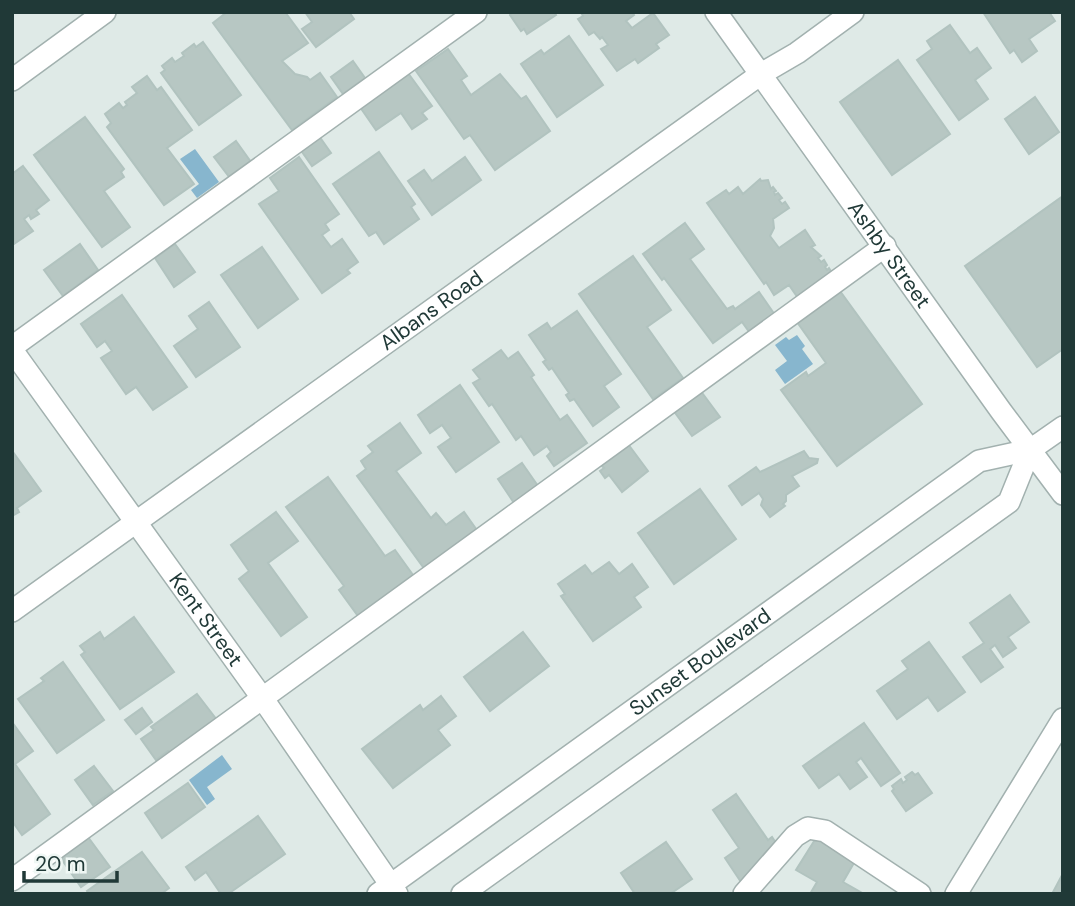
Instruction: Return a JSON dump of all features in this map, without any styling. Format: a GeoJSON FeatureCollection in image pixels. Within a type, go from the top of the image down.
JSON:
{"type":"FeatureCollection","features":[{"type":"Feature","properties":{"kind":"street"},"geometry":{"type":"LineString","coordinates":[[12,80],[105,12]]}},
{"type":"Feature","properties":{"kind":"street"},"geometry":{"type":"LineString","coordinates":[[12,349],[476,12]]}},
{"type":"Feature","properties":{"kind":"street","name":"Ashby Street"},"geometry":{"type":"LineString","coordinates":[[716,12],[1063,494]]}},
{"type":"Feature","properties":{"kind":"street","name":"Albans Road"},"geometry":{"type":"LineString","coordinates":[[12,611],[761,74],[797,53],[853,12]]}},
{"type":"Feature","properties":{"kind":"street"},"geometry":{"type":"LineString","coordinates":[[12,880],[885,246]]}},
{"type":"Feature","properties":{"kind":"street","name":"Kent Street"},"geometry":{"type":"LineString","coordinates":[[12,349],[263,699],[388,891]]}},
{"type":"Feature","properties":{"kind":"street","name":"Sunset Boulevard"},"geometry":{"type":"LineString","coordinates":[[388,891],[979,461],[1030,450],[1063,427]]}},
{"type":"Feature","properties":{"kind":"street"},"geometry":{"type":"LineString","coordinates":[[462,894],[1009,502],[1030,450]]}},
{"type":"Feature","properties":{"kind":"street"},"geometry":{"type":"LineString","coordinates":[[956,894],[1063,719]]}},
{"type":"Feature","properties":{"kind":"street"},"geometry":{"type":"LineString","coordinates":[[744,894],[795,836],[808,828],[825,831],[920,894]]}},
{"type":"Feature","properties":{"kind":"water"},"geometry":{"type":"Polygon","coordinates":[[[195,149],[219,182],[197,198],[191,190],[199,184],[180,159],[195,149]]]}},
{"type":"Feature","properties":{"kind":"water"},"geometry":{"type":"Polygon","coordinates":[[[797,335],[805,346],[802,349],[813,364],[785,384],[775,370],[787,361],[775,345],[786,337],[789,340],[797,335]]]}},
{"type":"Feature","properties":{"kind":"water"},"geometry":{"type":"Polygon","coordinates":[[[222,755],[232,769],[207,787],[215,799],[207,805],[189,780],[222,755]]]}},
{"type":"Feature","properties":{"kind":"building"},"geometry":{"type":"Polygon","coordinates":[[[227,12],[285,12],[308,43],[282,61],[295,74],[310,80],[320,73],[337,97],[292,130],[213,23],[227,12]]]}},
{"type":"Feature","properties":{"kind":"building"},"geometry":{"type":"Polygon","coordinates":[[[305,12],[349,12],[354,19],[316,47],[302,29],[312,22],[305,12]]]}},
{"type":"Feature","properties":{"kind":"building"},"geometry":{"type":"Polygon","coordinates":[[[512,12],[554,12],[556,15],[527,34],[524,29],[521,31],[510,15],[512,12]]]}},
{"type":"Feature","properties":{"kind":"building"},"geometry":{"type":"Polygon","coordinates":[[[581,12],[632,12],[634,15],[626,21],[632,28],[653,13],[669,35],[656,44],[659,48],[638,63],[635,59],[617,71],[601,49],[608,45],[602,37],[600,39],[594,32],[589,35],[578,19],[583,16],[581,12]]]}},
{"type":"Feature","properties":{"kind":"building"},"geometry":{"type":"Polygon","coordinates":[[[983,12],[1049,12],[1055,21],[1029,39],[1037,51],[1022,62],[1014,50],[1010,53],[983,12]]]}},
{"type":"Feature","properties":{"kind":"building"},"geometry":{"type":"Polygon","coordinates":[[[950,25],[970,53],[977,48],[991,68],[975,80],[988,99],[959,120],[917,60],[932,49],[927,41],[950,25]]]}},
{"type":"Feature","properties":{"kind":"building"},"geometry":{"type":"Polygon","coordinates":[[[569,36],[603,85],[557,117],[521,64],[541,50],[544,54],[569,36]]]}},
{"type":"Feature","properties":{"kind":"building"},"geometry":{"type":"Polygon","coordinates":[[[203,42],[241,95],[199,125],[161,73],[165,70],[162,66],[172,58],[175,62],[194,44],[196,47],[203,42]]]}},
{"type":"Feature","properties":{"kind":"building"},"geometry":{"type":"Polygon","coordinates":[[[448,49],[467,76],[461,80],[471,95],[500,74],[521,99],[526,96],[550,131],[495,170],[470,135],[464,139],[416,71],[448,49]]]}},
{"type":"Feature","properties":{"kind":"building"},"geometry":{"type":"Polygon","coordinates":[[[898,60],[950,134],[892,175],[840,102],[898,60]]]}},
{"type":"Feature","properties":{"kind":"building"},"geometry":{"type":"Polygon","coordinates":[[[353,61],[365,78],[343,94],[331,77],[353,61]]]}},
{"type":"Feature","properties":{"kind":"building"},"geometry":{"type":"Polygon","coordinates":[[[408,73],[432,106],[422,113],[427,119],[412,129],[401,113],[376,130],[360,107],[408,73]]]}},
{"type":"Feature","properties":{"kind":"building"},"geometry":{"type":"Polygon","coordinates":[[[147,76],[157,90],[161,87],[192,130],[167,148],[194,184],[164,205],[107,127],[111,123],[105,114],[119,103],[123,108],[127,105],[125,102],[137,93],[132,87],[147,76]]]}},
{"type":"Feature","properties":{"kind":"building"},"geometry":{"type":"Polygon","coordinates":[[[1035,97],[1059,132],[1029,154],[1005,119],[1035,97]]]}},
{"type":"Feature","properties":{"kind":"building"},"geometry":{"type":"Polygon","coordinates":[[[85,117],[124,169],[121,172],[124,177],[104,191],[130,227],[102,247],[34,155],[85,117]]]}},
{"type":"Feature","properties":{"kind":"building"},"geometry":{"type":"Polygon","coordinates":[[[319,136],[331,153],[312,166],[300,149],[319,136]]]}},
{"type":"Feature","properties":{"kind":"building"},"geometry":{"type":"Polygon","coordinates":[[[236,141],[251,162],[230,178],[214,157],[236,141]]]}},
{"type":"Feature","properties":{"kind":"building"},"geometry":{"type":"Polygon","coordinates":[[[379,152],[415,204],[411,207],[419,219],[384,244],[376,232],[369,236],[333,184],[379,152]]]}},
{"type":"Feature","properties":{"kind":"building"},"geometry":{"type":"Polygon","coordinates":[[[299,157],[339,214],[325,224],[329,230],[322,235],[331,247],[342,239],[358,262],[347,270],[350,273],[322,293],[259,204],[279,191],[270,178],[299,157]]]}},
{"type":"Feature","properties":{"kind":"building"},"geometry":{"type":"Polygon","coordinates":[[[465,157],[481,180],[432,215],[408,181],[424,170],[432,181],[465,157]]]}},
{"type":"Feature","properties":{"kind":"building"},"geometry":{"type":"Polygon","coordinates":[[[23,166],[49,200],[36,210],[39,214],[31,219],[29,215],[24,219],[33,231],[14,244],[12,174],[23,166]]]}},
{"type":"Feature","properties":{"kind":"building"},"geometry":{"type":"Polygon","coordinates":[[[760,179],[768,180],[771,189],[773,187],[776,191],[775,195],[778,193],[782,198],[779,200],[782,204],[785,202],[789,208],[773,219],[774,228],[770,236],[779,248],[805,230],[815,245],[811,247],[821,256],[818,258],[821,262],[824,260],[827,265],[825,267],[832,273],[798,298],[789,285],[774,295],[707,203],[726,190],[729,194],[738,187],[743,194],[760,179]]]}},
{"type":"Feature","properties":{"kind":"building"},"geometry":{"type":"Polygon","coordinates":[[[1063,196],[1063,349],[1037,367],[965,266],[1063,196]]]}},
{"type":"Feature","properties":{"kind":"building"},"geometry":{"type":"Polygon","coordinates":[[[685,223],[704,249],[690,259],[727,309],[733,306],[735,309],[759,292],[775,315],[750,333],[742,322],[713,343],[643,254],[685,223]]]}},
{"type":"Feature","properties":{"kind":"building"},"geometry":{"type":"Polygon","coordinates":[[[80,244],[98,270],[63,296],[44,270],[80,244]]]}},
{"type":"Feature","properties":{"kind":"building"},"geometry":{"type":"Polygon","coordinates":[[[175,244],[195,272],[174,287],[155,258],[175,244]]]}},
{"type":"Feature","properties":{"kind":"building"},"geometry":{"type":"Polygon","coordinates":[[[262,247],[298,299],[258,328],[221,275],[262,247]]]}},
{"type":"Feature","properties":{"kind":"building"},"geometry":{"type":"Polygon","coordinates":[[[633,256],[671,310],[647,327],[683,378],[653,399],[579,294],[633,256]]]}},
{"type":"Feature","properties":{"kind":"building"},"geometry":{"type":"Polygon","coordinates":[[[840,291],[922,404],[837,466],[781,390],[806,372],[808,376],[826,363],[797,322],[840,291]]]}},
{"type":"Feature","properties":{"kind":"building"},"geometry":{"type":"Polygon","coordinates":[[[122,295],[187,387],[153,410],[136,387],[126,394],[101,358],[112,351],[105,341],[97,347],[81,324],[122,295]]]}},
{"type":"Feature","properties":{"kind":"building"},"geometry":{"type":"Polygon","coordinates":[[[209,302],[240,347],[196,377],[174,346],[198,329],[189,316],[209,302]]]}},
{"type":"Feature","properties":{"kind":"building"},"geometry":{"type":"Polygon","coordinates":[[[577,311],[621,374],[604,386],[619,407],[593,426],[574,399],[570,401],[566,395],[569,393],[552,368],[549,370],[543,362],[546,360],[529,335],[547,323],[551,329],[577,311]]]}},
{"type":"Feature","properties":{"kind":"building"},"geometry":{"type":"Polygon","coordinates":[[[501,350],[508,359],[518,352],[560,420],[567,415],[587,443],[554,466],[547,456],[551,452],[547,446],[534,455],[521,436],[516,440],[492,404],[489,406],[473,383],[480,379],[473,370],[501,350]]]}},
{"type":"Feature","properties":{"kind":"building"},"geometry":{"type":"Polygon","coordinates":[[[460,385],[499,442],[456,472],[438,447],[451,438],[442,425],[430,433],[418,415],[460,385]]]}},
{"type":"Feature","properties":{"kind":"building"},"geometry":{"type":"Polygon","coordinates":[[[700,390],[720,417],[692,436],[673,410],[700,390]]]}},
{"type":"Feature","properties":{"kind":"building"},"geometry":{"type":"Polygon","coordinates":[[[400,423],[421,453],[396,471],[431,518],[436,513],[446,525],[464,512],[479,533],[426,571],[357,476],[366,469],[361,461],[373,452],[368,446],[400,423]]]}},
{"type":"Feature","properties":{"kind":"building"},"geometry":{"type":"Polygon","coordinates":[[[628,444],[648,471],[622,492],[609,475],[605,478],[600,471],[604,468],[601,465],[628,444]]]}},
{"type":"Feature","properties":{"kind":"building"},"geometry":{"type":"Polygon","coordinates":[[[804,451],[809,458],[818,459],[817,463],[792,476],[799,486],[786,495],[783,504],[785,506],[770,517],[761,505],[763,499],[759,493],[742,505],[729,486],[756,467],[760,472],[804,451]]]}},
{"type":"Feature","properties":{"kind":"building"},"geometry":{"type":"Polygon","coordinates":[[[13,452],[41,491],[17,508],[19,512],[12,516],[13,452]]]}},
{"type":"Feature","properties":{"kind":"building"},"geometry":{"type":"Polygon","coordinates":[[[522,463],[538,486],[514,503],[498,479],[522,463]]]}},
{"type":"Feature","properties":{"kind":"building"},"geometry":{"type":"Polygon","coordinates":[[[328,477],[385,556],[395,550],[413,575],[358,616],[339,590],[344,586],[286,507],[328,477]]]}},
{"type":"Feature","properties":{"kind":"building"},"geometry":{"type":"Polygon","coordinates":[[[700,489],[736,539],[674,584],[638,533],[700,489]]]}},
{"type":"Feature","properties":{"kind":"building"},"geometry":{"type":"Polygon","coordinates":[[[276,512],[298,541],[268,563],[307,617],[281,636],[239,579],[249,571],[231,545],[276,512]]]}},
{"type":"Feature","properties":{"kind":"building"},"geometry":{"type":"Polygon","coordinates":[[[609,562],[619,574],[632,564],[648,587],[634,597],[641,607],[593,641],[561,596],[565,594],[558,584],[585,565],[592,574],[609,562]]]}},
{"type":"Feature","properties":{"kind":"building"},"geometry":{"type":"Polygon","coordinates":[[[1010,595],[1029,622],[1008,637],[1016,648],[1003,657],[995,645],[990,649],[1003,667],[981,682],[963,657],[984,643],[970,623],[1010,595]]]}},
{"type":"Feature","properties":{"kind":"building"},"geometry":{"type":"Polygon","coordinates":[[[134,617],[174,672],[120,709],[81,655],[85,652],[80,646],[100,632],[104,639],[134,617]]]}},
{"type":"Feature","properties":{"kind":"building"},"geometry":{"type":"Polygon","coordinates":[[[523,632],[549,666],[490,711],[464,677],[523,632]]]}},
{"type":"Feature","properties":{"kind":"building"},"geometry":{"type":"Polygon","coordinates":[[[929,642],[965,692],[938,711],[928,697],[897,719],[877,691],[908,669],[902,661],[929,642]]]}},
{"type":"Feature","properties":{"kind":"building"},"geometry":{"type":"Polygon","coordinates":[[[63,662],[104,720],[57,753],[18,699],[44,681],[41,678],[63,662]]]}},
{"type":"Feature","properties":{"kind":"building"},"geometry":{"type":"Polygon","coordinates":[[[197,694],[217,720],[156,760],[141,739],[154,730],[151,727],[197,694]]]}},
{"type":"Feature","properties":{"kind":"building"},"geometry":{"type":"Polygon","coordinates":[[[441,696],[456,716],[438,730],[450,745],[393,788],[362,749],[420,705],[423,710],[441,696]]]}},
{"type":"Feature","properties":{"kind":"building"},"geometry":{"type":"Polygon","coordinates":[[[142,708],[152,722],[136,734],[125,720],[142,708]]]}},
{"type":"Feature","properties":{"kind":"building"},"geometry":{"type":"Polygon","coordinates":[[[12,722],[33,751],[15,764],[50,814],[22,835],[12,821],[12,722]]]}},
{"type":"Feature","properties":{"kind":"building"},"geometry":{"type":"Polygon","coordinates":[[[864,723],[900,773],[881,786],[861,758],[856,762],[867,777],[850,789],[839,774],[819,788],[803,766],[864,723]]]}},
{"type":"Feature","properties":{"kind":"building"},"geometry":{"type":"Polygon","coordinates":[[[94,766],[113,791],[93,805],[75,780],[94,766]]]}},
{"type":"Feature","properties":{"kind":"building"},"geometry":{"type":"Polygon","coordinates":[[[912,772],[915,775],[918,773],[932,793],[906,811],[892,791],[892,786],[901,779],[903,783],[907,780],[905,777],[912,772]]]}},
{"type":"Feature","properties":{"kind":"building"},"geometry":{"type":"Polygon","coordinates":[[[188,783],[205,807],[162,838],[145,813],[188,783]]]}},
{"type":"Feature","properties":{"kind":"building"},"geometry":{"type":"Polygon","coordinates":[[[736,794],[768,840],[772,837],[780,849],[741,882],[725,858],[739,848],[713,810],[736,794]]]}},
{"type":"Feature","properties":{"kind":"building"},"geometry":{"type":"Polygon","coordinates":[[[258,816],[285,854],[228,894],[221,894],[206,872],[195,880],[186,867],[258,816]]]}},
{"type":"Feature","properties":{"kind":"building"},"geometry":{"type":"Polygon","coordinates":[[[88,837],[110,867],[81,887],[60,857],[88,837]]]}},
{"type":"Feature","properties":{"kind":"building"},"geometry":{"type":"Polygon","coordinates":[[[816,838],[855,861],[843,882],[864,894],[810,894],[817,882],[796,870],[816,838]]]}},
{"type":"Feature","properties":{"kind":"building"},"geometry":{"type":"Polygon","coordinates":[[[666,842],[692,879],[670,894],[635,894],[621,873],[666,842]]]}},
{"type":"Feature","properties":{"kind":"building"},"geometry":{"type":"Polygon","coordinates":[[[142,852],[169,888],[161,894],[89,894],[87,891],[142,852]]]}},
{"type":"Feature","properties":{"kind":"building"},"geometry":{"type":"Polygon","coordinates":[[[1061,877],[1063,894],[1052,894],[1061,877]]]}}]}
